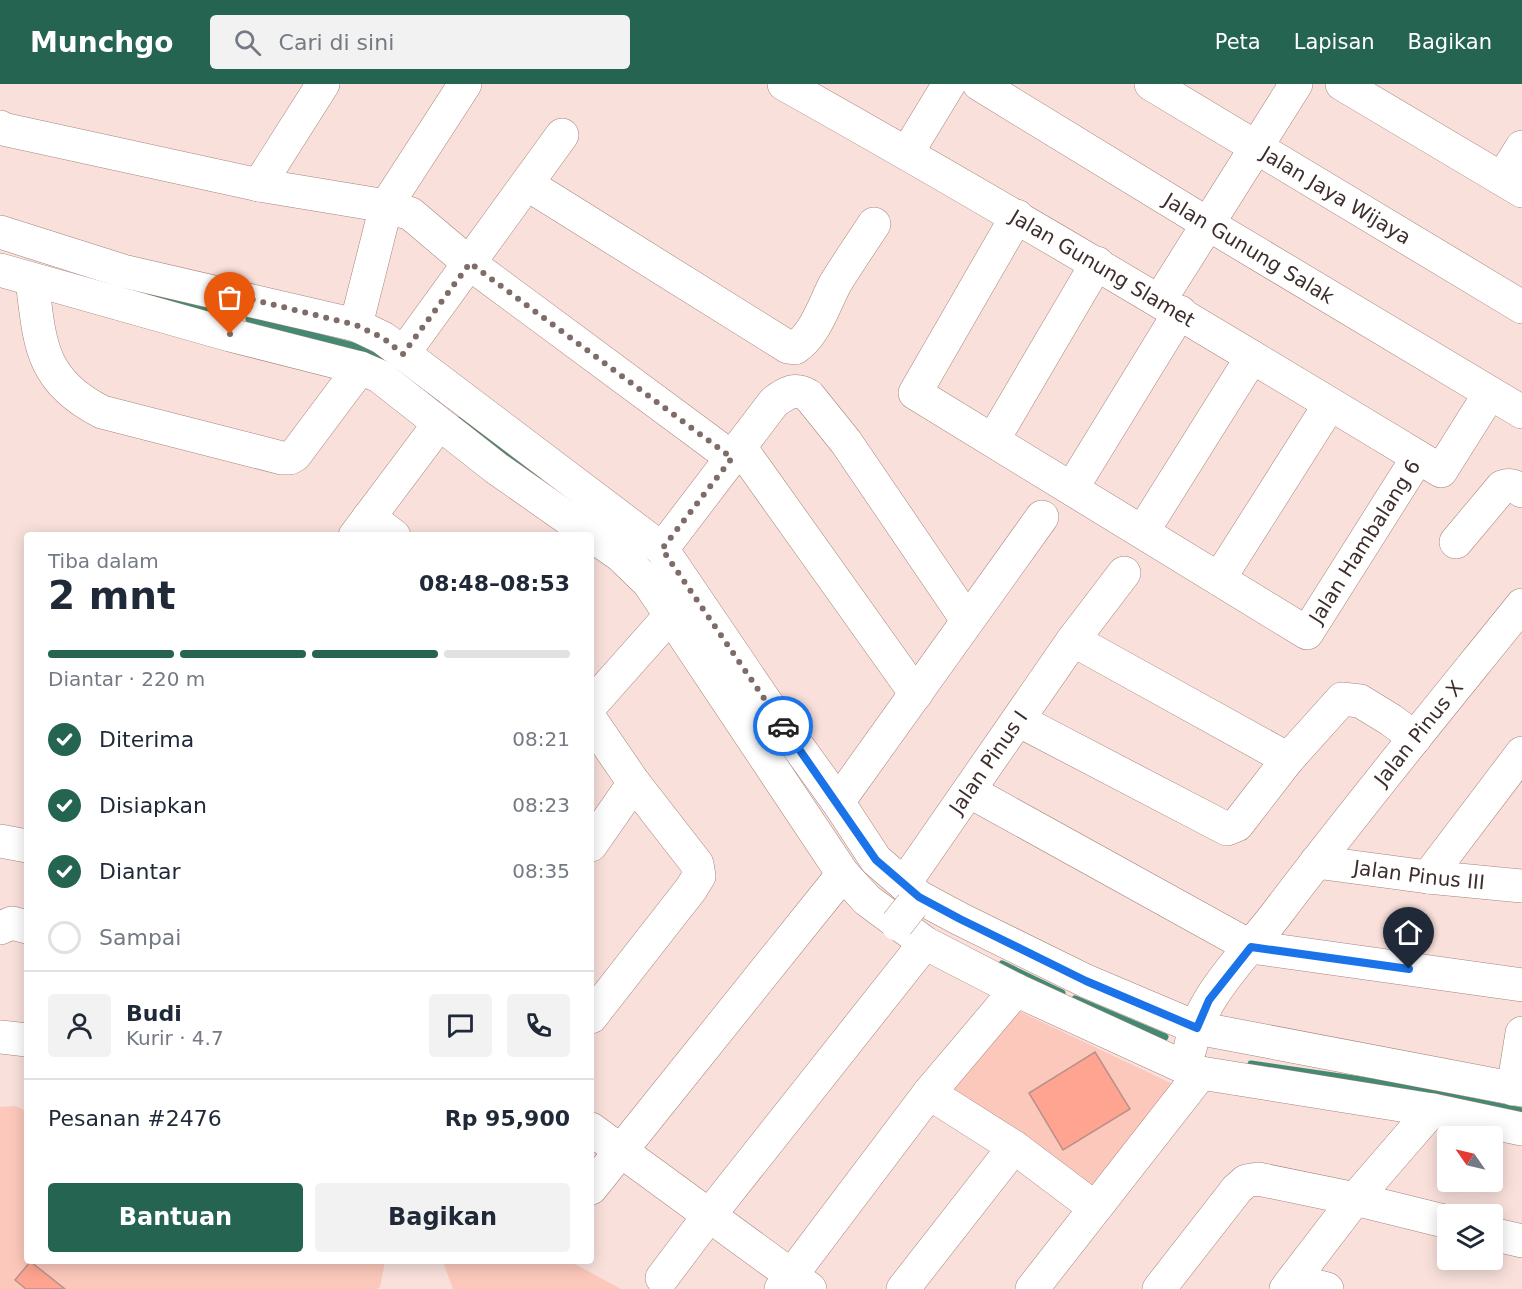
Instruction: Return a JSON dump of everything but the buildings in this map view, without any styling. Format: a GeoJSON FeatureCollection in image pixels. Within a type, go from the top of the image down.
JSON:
{"type":"FeatureCollection","features":[{"type":"Feature","properties":{"kind":"street"},"geometry":{"type":"LineString","coordinates":[[259,185],[323,84]]}},
{"type":"Feature","properties":{"kind":"street"},"geometry":{"type":"LineString","coordinates":[[356,325],[386,206],[465,84]]}},
{"type":"Feature","properties":{"kind":"street","name":"Jalan Gunung Slamet"},"geometry":{"type":"LineString","coordinates":[[784,84],[1097,263],[1418,457]]}},
{"type":"Feature","properties":{"kind":"street"},"geometry":{"type":"LineString","coordinates":[[907,153],[949,84]]}},
{"type":"Feature","properties":{"kind":"street","name":"Jalan Gunung Salak"},"geometry":{"type":"LineString","coordinates":[[979,84],[1522,412]]}},
{"type":"Feature","properties":{"kind":"street","name":"Jalan Jaya Wijaya"},"geometry":{"type":"LineString","coordinates":[[1151,84],[1522,307]]}},
{"type":"Feature","properties":{"kind":"street"},"geometry":{"type":"LineString","coordinates":[[1072,488],[1170,306],[1208,224],[1296,84]]}},
{"type":"Feature","properties":{"kind":"street"},"geometry":{"type":"LineString","coordinates":[[1341,84],[1512,185],[1522,147]]}},
{"type":"Feature","properties":{"kind":"street"},"geometry":{"type":"LineString","coordinates":[[1,130],[259,185],[386,206],[411,214],[470,263],[736,452],[916,694]]}},
{"type":"Feature","properties":{"kind":"street"},"geometry":{"type":"LineString","coordinates":[[403,354],[562,135]]}},
{"type":"Feature","properties":{"kind":"street"},"geometry":{"type":"LineString","coordinates":[[527,184],[778,341],[795,348],[802,344],[808,335],[836,283],[874,224]]}},
{"type":"Feature","properties":{"kind":"street"},"geometry":{"type":"LineString","coordinates":[[1017,216],[915,393],[1219,579],[1330,404]]}},
{"type":"Feature","properties":{"kind":"street"},"geometry":{"type":"LineString","coordinates":[[0,232],[123,271],[379,376],[439,424],[588,532]]}},
{"type":"Feature","properties":{"kind":"street"},"geometry":{"type":"LineString","coordinates":[[993,440],[1097,263]]}},
{"type":"Feature","properties":{"kind":"street"},"geometry":{"type":"LineString","coordinates":[[0,270],[32,280],[234,316],[356,325],[383,338],[662,549],[837,802],[910,913],[1016,990],[1193,1053],[1522,1129]]}},
{"type":"Feature","properties":{"kind":"street"},"geometry":{"type":"LineString","coordinates":[[32,280],[40,343],[48,363],[62,383],[76,396],[102,412],[282,458],[290,458],[360,368]]}},
{"type":"Feature","properties":{"kind":"street"},"geometry":{"type":"LineString","coordinates":[[1143,531],[1252,357]]}},
{"type":"Feature","properties":{"kind":"street"},"geometry":{"type":"LineString","coordinates":[[662,549],[774,402],[785,393],[802,392],[809,396],[846,442],[968,620]]}},
{"type":"Feature","properties":{"kind":"street","name":"Jalan Hambalang 6"},"geometry":{"type":"LineString","coordinates":[[1219,579],[1307,633],[1418,457],[1441,471],[1490,393]]}},
{"type":"Feature","properties":{"kind":"street"},"geometry":{"type":"LineString","coordinates":[[373,529],[439,424]]}},
{"type":"Feature","properties":{"kind":"street"},"geometry":{"type":"LineString","coordinates":[[1456,542],[1502,487],[1515,486],[1522,491]]}},
{"type":"Feature","properties":{"kind":"street"},"geometry":{"type":"LineString","coordinates":[[837,802],[1042,517]]}},
{"type":"Feature","properties":{"kind":"street"},"geometry":{"type":"LineString","coordinates":[[594,536],[620,555],[649,582],[843,874],[867,900],[910,913],[960,919],[1086,981],[1193,1053],[1518,1090],[1522,1033]]}},
{"type":"Feature","properties":{"kind":"street","name":"Jalan Pinus I"},"geometry":{"type":"LineString","coordinates":[[662,1278],[708,1216],[910,913],[969,791],[1073,640],[1124,573]]}},
{"type":"Feature","properties":{"kind":"street","name":"Jalan Pinus X"},"geometry":{"type":"LineString","coordinates":[[1032,1289],[1095,1208],[1193,1053],[1209,1000],[1316,862],[1522,606]]}},
{"type":"Feature","properties":{"kind":"street"},"geometry":{"type":"LineString","coordinates":[[594,702],[670,616]]}},
{"type":"Feature","properties":{"kind":"street"},"geometry":{"type":"LineString","coordinates":[[1073,640],[1288,759]]}},
{"type":"Feature","properties":{"kind":"street"},"geometry":{"type":"LineString","coordinates":[[1018,720],[1227,829],[1237,825],[1288,759],[1342,699],[1360,701],[1415,738]]}},
{"type":"Feature","properties":{"kind":"street"},"geometry":{"type":"LineString","coordinates":[[594,724],[634,783],[697,864],[699,876],[594,1013]]}},
{"type":"Feature","properties":{"kind":"street"},"geometry":{"type":"LineString","coordinates":[[1428,877],[1522,753]]}},
{"type":"Feature","properties":{"kind":"street"},"geometry":{"type":"LineString","coordinates":[[594,841],[634,783]]}},
{"type":"Feature","properties":{"kind":"street"},"geometry":{"type":"LineString","coordinates":[[969,791],[1251,947],[1522,985]]}},
{"type":"Feature","properties":{"kind":"street"},"geometry":{"type":"LineString","coordinates":[[0,841],[24,845]]}},
{"type":"Feature","properties":{"kind":"street","name":"Jalan Pinus III"},"geometry":{"type":"LineString","coordinates":[[1316,862],[1428,877],[1522,886]]}},
{"type":"Feature","properties":{"kind":"street"},"geometry":{"type":"LineString","coordinates":[[594,1184],[843,874]]}},
{"type":"Feature","properties":{"kind":"street"},"geometry":{"type":"LineString","coordinates":[[0,928],[12,923],[24,926]]}},
{"type":"Feature","properties":{"kind":"street"},"geometry":{"type":"LineString","coordinates":[[594,1131],[708,1216],[794,1284],[928,1093],[1016,990]]}},
{"type":"Feature","properties":{"kind":"street"},"geometry":{"type":"LineString","coordinates":[[0,1037],[24,1040]]}},
{"type":"Feature","properties":{"kind":"street"},"geometry":{"type":"LineString","coordinates":[[928,1093],[1014,1148],[1095,1208]]}},
{"type":"Feature","properties":{"kind":"street"},"geometry":{"type":"LineString","coordinates":[[1289,1285],[1355,1199],[1432,1110]]}},
{"type":"Feature","properties":{"kind":"street"},"geometry":{"type":"LineString","coordinates":[[903,1289],[1014,1148]]}},
{"type":"Feature","properties":{"kind":"street"},"geometry":{"type":"LineString","coordinates":[[1159,1289],[1237,1189],[1246,1181],[1258,1179],[1437,1219]]}},
{"type":"Feature","properties":{"kind":"street"},"geometry":{"type":"LineString","coordinates":[[1503,1237],[1522,1241]]}},
{"type":"Feature","properties":{"kind":"street"},"geometry":{"type":"LineString","coordinates":[[1289,1285],[1327,1289]]}},
{"type":"Feature","properties":{"kind":"shaded area"},"geometry":{"type":"Polygon","coordinates":[[[1008,1006],[1173,1084],[1093,1194],[940,1091],[1008,1006]]]}},
{"type":"Feature","properties":{"kind":"shaded area"},"geometry":{"type":"Polygon","coordinates":[[[16,1106],[24,1110],[24,1264],[385,1264],[380,1287],[377,1289],[0,1289],[0,1107],[16,1106]]]}},
{"type":"Feature","properties":{"kind":"shaded area"},"geometry":{"type":"Polygon","coordinates":[[[444,1264],[575,1264],[621,1289],[453,1289],[444,1264]]]}},
{"type":"Feature","properties":{"kind":"waterway"},"geometry":{"type":"LineString","coordinates":[[151,294],[210,309]]}},
{"type":"Feature","properties":{"kind":"waterway"},"geometry":{"type":"LineString","coordinates":[[249,319],[357,347],[387,363]]}},
{"type":"Feature","properties":{"kind":"waterway"},"geometry":{"type":"LineString","coordinates":[[413,382],[438,400]]}},
{"type":"Feature","properties":{"kind":"waterway"},"geometry":{"type":"LineString","coordinates":[[461,419],[538,477]]}},
{"type":"Feature","properties":{"kind":"waterway"},"geometry":{"type":"LineString","coordinates":[[1002,964],[1062,993]]}},
{"type":"Feature","properties":{"kind":"waterway"},"geometry":{"type":"LineString","coordinates":[[1075,999],[1165,1037]]}},
{"type":"Feature","properties":{"kind":"waterway"},"geometry":{"type":"LineString","coordinates":[[1251,1064],[1382,1083],[1522,1111]]}},
{"type":"Feature","properties":{"kind":"way so far"},"geometry":{"type":"LineString","coordinates":[[230,334],[238,296],[356,325],[383,338],[403,354],[470,263],[732,458],[662,549],[783,726]]}},
{"type":"Feature","properties":{"kind":"route"},"geometry":{"type":"LineString","coordinates":[[783,726],[876,860],[919,897],[1086,981],[1177,1021],[1197,1028],[1209,1000],[1251,947],[1409,969]]}}]}
